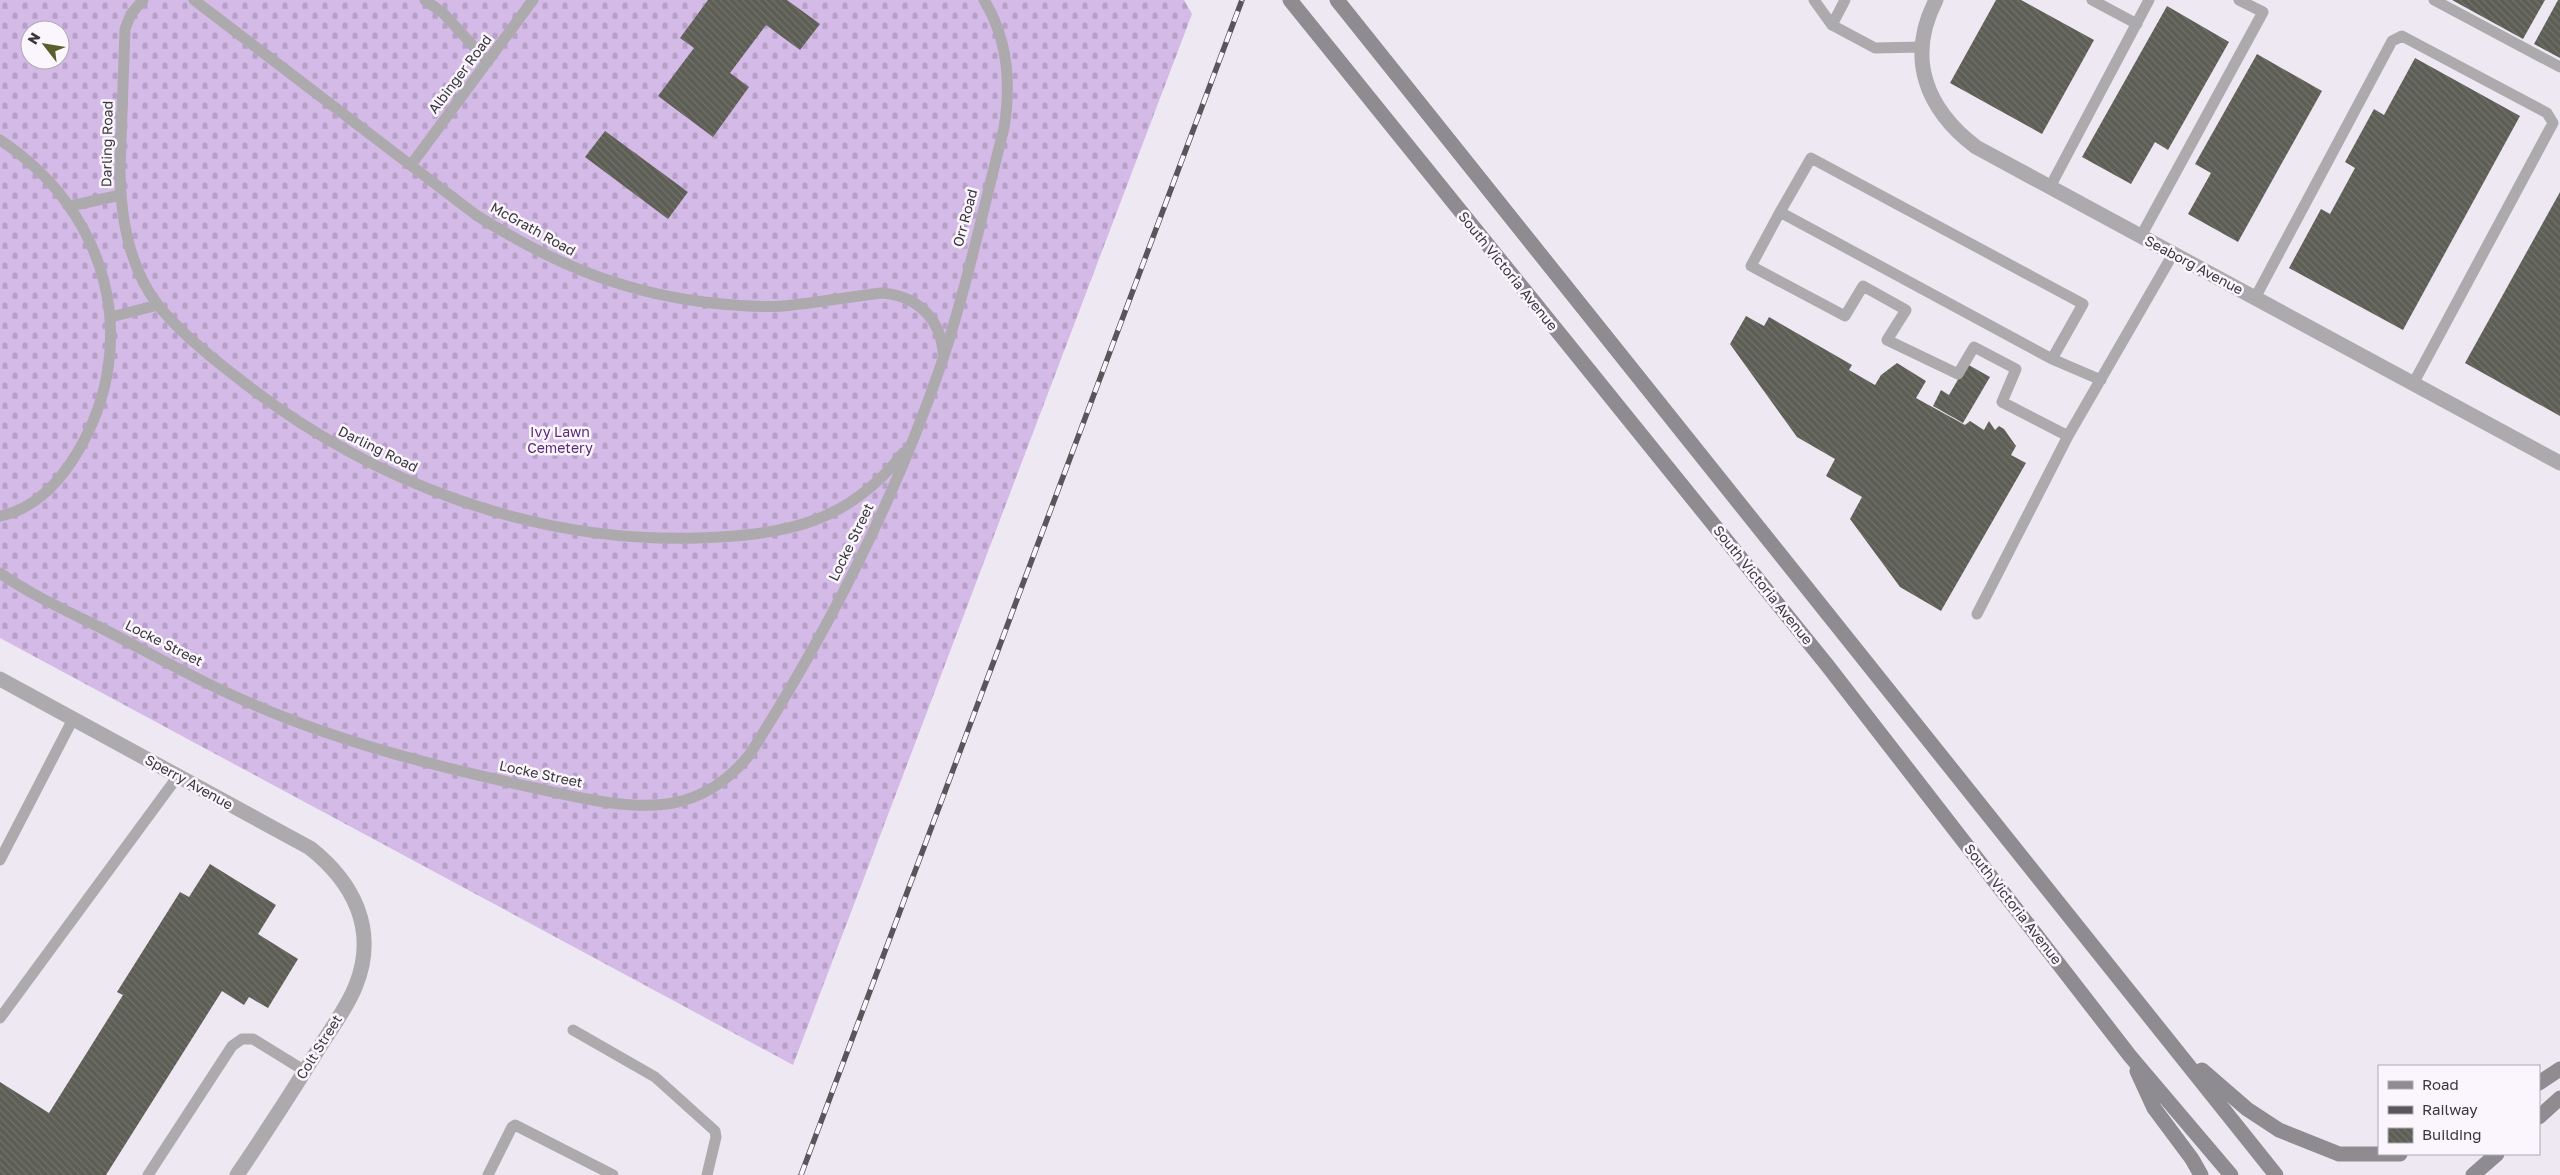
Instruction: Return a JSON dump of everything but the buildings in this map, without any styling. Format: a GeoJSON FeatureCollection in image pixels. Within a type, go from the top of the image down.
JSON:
{"type":"FeatureCollection","features":[{"type":"Feature","properties":{"kind":"main road","name":"South Victoria Avenue"},"geometry":{"type":"LineString","coordinates":[[1290,0],[1827,665],[2130,1056],[2231,1175]]}},
{"type":"Feature","properties":{"kind":"main road"},"geometry":{"type":"LineString","coordinates":[[1337,0],[2175,1046],[2276,1175]]}},
{"type":"Feature","properties":{"kind":"main road"},"geometry":{"type":"LineString","coordinates":[[2175,1046],[2247,1109],[2280,1130],[2339,1154],[2378,1154]]}},
{"type":"Feature","properties":{"kind":"main road"},"geometry":{"type":"LineString","coordinates":[[2130,1056],[2154,1108],[2192,1159],[2201,1175]]}},
{"type":"Feature","properties":{"kind":"main road"},"geometry":{"type":"LineString","coordinates":[[2540,1082],[2560,1069]]}},
{"type":"Feature","properties":{"kind":"main road"},"geometry":{"type":"LineString","coordinates":[[2540,1116],[2560,1098]]}},
{"type":"Feature","properties":{"kind":"main road"},"geometry":{"type":"LineString","coordinates":[[2474,1175],[2496,1155]]}},
{"type":"Feature","properties":{"kind":"street","name":"Seaborg Avenue"},"geometry":{"type":"LineString","coordinates":[[1936,0],[1928,17],[1922,47],[1928,88],[1939,111],[1955,131],[1976,147],[2560,463]]}},
{"type":"Feature","properties":{"kind":"street","name":"Sperry Avenue"},"geometry":{"type":"LineString","coordinates":[[0,680],[310,848],[340,876],[357,907]]}},
{"type":"Feature","properties":{"kind":"street","name":"Colt Street"},"geometry":{"type":"LineString","coordinates":[[237,1175],[305,1071],[356,984],[364,942],[357,907]]}},
{"type":"Feature","properties":{"kind":"lane","name":"Darling Road"},"geometry":{"type":"LineString","coordinates":[[144,0],[131,14],[125,29],[121,195],[126,230],[134,256],[158,305],[214,360],[272,406],[335,446],[402,479],[463,502],[544,524],[617,536],[668,539],[720,537],[789,528],[824,518],[856,500],[883,476],[912,441]]}},
{"type":"Feature","properties":{"kind":"lane","name":"McGrath Road"},"geometry":{"type":"LineString","coordinates":[[194,0],[476,215],[521,243],[570,267],[621,286],[674,298],[728,305],[782,306],[881,293],[901,296],[920,306],[933,321],[941,340],[942,361]]}},
{"type":"Feature","properties":{"kind":"lane"},"geometry":{"type":"LineString","coordinates":[[425,0],[443,13],[488,62]]}},
{"type":"Feature","properties":{"kind":"lane","name":"Albinger Road"},"geometry":{"type":"LineString","coordinates":[[410,165],[533,0]]}},
{"type":"Feature","properties":{"kind":"lane","name":"Orr Road"},"geometry":{"type":"LineString","coordinates":[[912,441],[942,361],[1008,107],[1005,57],[996,23],[984,0]]}},
{"type":"Feature","properties":{"kind":"lane"},"geometry":{"type":"LineString","coordinates":[[1814,0],[1832,25],[1876,48],[1922,47]]}},
{"type":"Feature","properties":{"kind":"lane"},"geometry":{"type":"LineString","coordinates":[[1832,25],[1845,0]]}},
{"type":"Feature","properties":{"kind":"lane"},"geometry":{"type":"LineString","coordinates":[[2092,0],[2137,24]]}},
{"type":"Feature","properties":{"kind":"lane"},"geometry":{"type":"LineString","coordinates":[[2050,187],[2149,0]]}},
{"type":"Feature","properties":{"kind":"lane"},"geometry":{"type":"LineString","coordinates":[[2141,236],[2263,12],[2239,0]]}},
{"type":"Feature","properties":{"kind":"lane"},"geometry":{"type":"LineString","coordinates":[[2434,0],[2560,67]]}},
{"type":"Feature","properties":{"kind":"lane"},"geometry":{"type":"LineString","coordinates":[[2256,298],[2392,41],[2402,36],[2538,108],[2547,113],[2553,123],[2413,384]]}},
{"type":"Feature","properties":{"kind":"lane"},"geometry":{"type":"LineString","coordinates":[[0,140],[39,169],[70,206],[88,236],[99,262],[106,287],[110,317],[109,365],[104,390],[86,439],[72,462],[48,491],[28,505],[0,516]]}},
{"type":"Feature","properties":{"kind":"lane"},"geometry":{"type":"LineString","coordinates":[[2052,359],[2083,304],[1811,158],[1752,266],[1845,316],[1862,286],[1906,310],[1888,340],[1958,374],[1974,347],[2016,369],[2002,402],[2068,436]]}},
{"type":"Feature","properties":{"kind":"lane"},"geometry":{"type":"LineString","coordinates":[[70,206],[121,195]]}},
{"type":"Feature","properties":{"kind":"lane"},"geometry":{"type":"LineString","coordinates":[[1780,212],[2052,359],[2101,380]]}},
{"type":"Feature","properties":{"kind":"lane"},"geometry":{"type":"LineString","coordinates":[[1977,614],[2068,436],[2174,254]]}},
{"type":"Feature","properties":{"kind":"lane"},"geometry":{"type":"LineString","coordinates":[[110,317],[158,305]]}},
{"type":"Feature","properties":{"kind":"lane","name":"Locke Street"},"geometry":{"type":"LineString","coordinates":[[0,573],[147,652],[250,703],[338,737],[454,771],[585,798],[646,805],[672,803],[698,796],[722,782],[750,754],[854,573],[912,441]]}},
{"type":"Feature","properties":{"kind":"lane"},"geometry":{"type":"LineString","coordinates":[[0,860],[73,719]]}},
{"type":"Feature","properties":{"kind":"lane"},"geometry":{"type":"LineString","coordinates":[[0,1018],[178,776]]}},
{"type":"Feature","properties":{"kind":"lane"},"geometry":{"type":"LineString","coordinates":[[573,1030],[655,1077],[715,1131],[716,1137],[707,1175]]}},
{"type":"Feature","properties":{"kind":"lane"},"geometry":{"type":"LineString","coordinates":[[148,1175],[232,1046],[242,1039],[253,1039],[305,1071]]}},
{"type":"Feature","properties":{"kind":"lane"},"geometry":{"type":"LineString","coordinates":[[490,1174],[512,1127],[516,1125],[613,1175]]}},
{"type":"Feature","properties":{"kind":"green space","name":"Ivy Lawn Cemetery"},"geometry":{"type":"Polygon","coordinates":[[[0,0],[1184,0],[1192,14],[793,1065],[0,638],[0,0]]]}},
{"type":"Feature","properties":{"kind":"railway"},"geometry":{"type":"LineString","coordinates":[[801,1175],[1242,0]]}}]}
